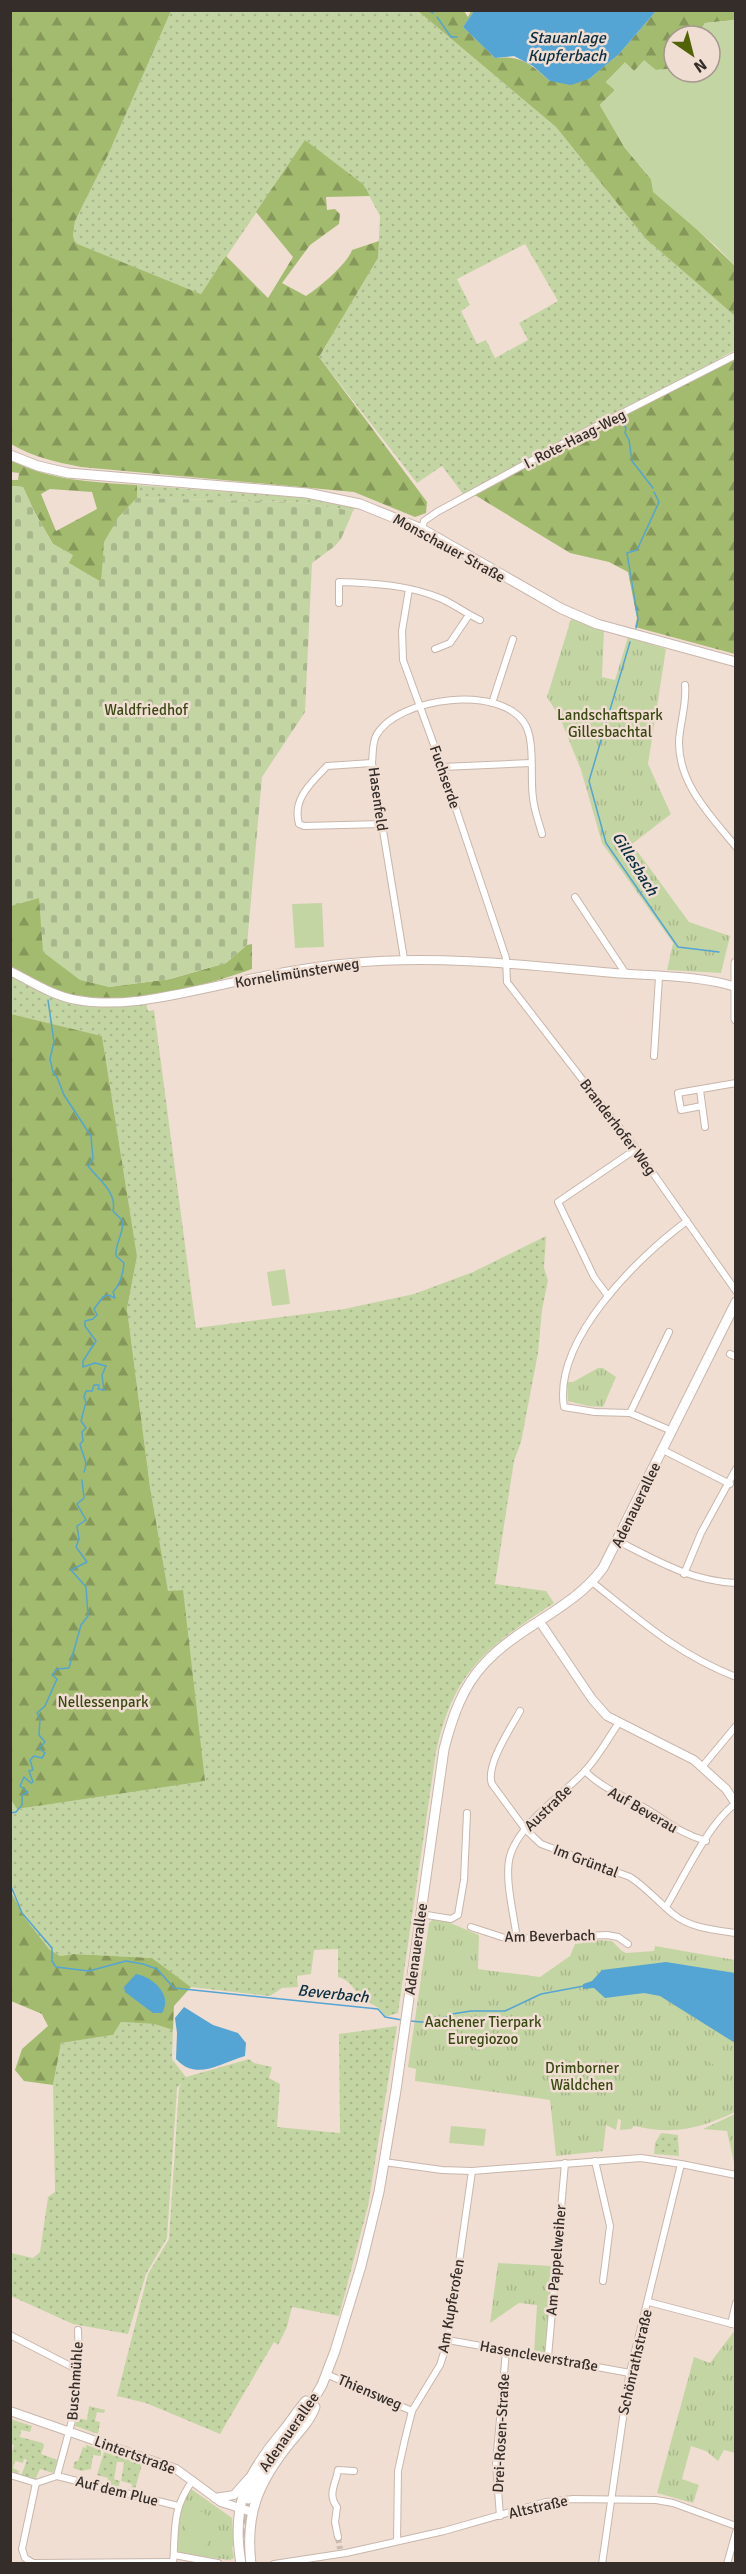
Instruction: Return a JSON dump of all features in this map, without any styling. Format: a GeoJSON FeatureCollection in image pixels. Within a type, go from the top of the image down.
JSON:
{"type":"FeatureCollection","features":[{"type":"Feature","properties":{"kind":"main road","name":"Monschauer Straße"},"geometry":{"type":"LineString","coordinates":[[10,455],[38,466],[68,473],[244,487],[328,497],[360,504],[422,529],[562,609],[597,624],[735,662]]}},
{"type":"Feature","properties":{"kind":"main road"},"geometry":{"type":"LineString","coordinates":[[735,963],[735,1019]]}},
{"type":"Feature","properties":{"kind":"main road","name":"Adenauerallee"},"geometry":{"type":"LineString","coordinates":[[248,2499],[263,2468],[319,2390],[327,2374],[361,2266],[384,2162],[444,1749],[455,1711],[463,1694],[486,1662],[578,1595],[592,1582],[618,1541],[735,1302]]}},
{"type":"Feature","properties":{"kind":"main road"},"geometry":{"type":"LineString","coordinates":[[241,2564],[237,2525],[239,2509],[249,2478],[261,2458],[304,2403],[319,2390]]}},
{"type":"Feature","properties":{"kind":"main road"},"geometry":{"type":"LineString","coordinates":[[251,2564],[248,2537],[252,2512],[259,2491],[270,2468],[314,2410],[319,2390]]}},
{"type":"Feature","properties":{"kind":"street","name":"I. Rote-Haag-Weg"},"geometry":{"type":"LineString","coordinates":[[422,529],[424,521],[438,512],[574,437],[735,355]]}},
{"type":"Feature","properties":{"kind":"street"},"geometry":{"type":"LineString","coordinates":[[339,603],[339,582],[375,583],[409,589],[441,599],[480,621]]}},
{"type":"Feature","properties":{"kind":"street","name":"Fuchserde"},"geometry":{"type":"LineString","coordinates":[[409,589],[402,631],[403,660],[442,767],[506,964]]}},
{"type":"Feature","properties":{"kind":"street"},"geometry":{"type":"LineString","coordinates":[[435,649],[450,643],[469,615]]}},
{"type":"Feature","properties":{"kind":"street"},"geometry":{"type":"LineString","coordinates":[[492,703],[513,639]]}},
{"type":"Feature","properties":{"kind":"street"},"geometry":{"type":"LineString","coordinates":[[685,685],[686,694],[680,735],[682,765],[695,795],[735,847]]}},
{"type":"Feature","properties":{"kind":"street","name":"Hasenfeld"},"geometry":{"type":"LineString","coordinates":[[404,960],[372,763],[376,736],[386,724],[397,715],[420,707],[457,699],[492,703],[518,716],[526,725],[529,736],[533,799],[542,834]]}},
{"type":"Feature","properties":{"kind":"street"},"geometry":{"type":"LineString","coordinates":[[372,763],[327,766],[300,796],[297,818],[299,824],[304,826],[382,824]]}},
{"type":"Feature","properties":{"kind":"street"},"geometry":{"type":"LineString","coordinates":[[442,767],[531,763]]}},
{"type":"Feature","properties":{"kind":"street"},"geometry":{"type":"LineString","coordinates":[[575,897],[626,974]]}},
{"type":"Feature","properties":{"kind":"street","name":"Kornelimünsterweg"},"geometry":{"type":"LineString","coordinates":[[10,971],[58,994],[77,1000],[99,1001],[162,997],[310,967],[404,960],[453,960],[506,964],[695,980],[735,987]]}},
{"type":"Feature","properties":{"kind":"street","name":"Branderhofer Weg"},"geometry":{"type":"LineString","coordinates":[[506,964],[507,982],[636,1149],[735,1291]]}},
{"type":"Feature","properties":{"kind":"street"},"geometry":{"type":"LineString","coordinates":[[654,1056],[659,977]]}},
{"type":"Feature","properties":{"kind":"street"},"geometry":{"type":"LineString","coordinates":[[702,1106],[681,1110],[678,1093],[735,1083]]}},
{"type":"Feature","properties":{"kind":"street"},"geometry":{"type":"LineString","coordinates":[[700,1090],[705,1127]]}},
{"type":"Feature","properties":{"kind":"street"},"geometry":{"type":"LineString","coordinates":[[608,1296],[594,1277],[558,1202],[636,1149]]}},
{"type":"Feature","properties":{"kind":"street"},"geometry":{"type":"LineString","coordinates":[[672,1431],[630,1413],[586,1412],[564,1407],[562,1388],[565,1370],[586,1329],[608,1296],[648,1253],[687,1221]]}},
{"type":"Feature","properties":{"kind":"street"},"geometry":{"type":"LineString","coordinates":[[630,1413],[669,1332]]}},
{"type":"Feature","properties":{"kind":"street","name":"Adenauerallee"},"geometry":{"type":"LineString","coordinates":[[663,1450],[730,1484]]}},
{"type":"Feature","properties":{"kind":"street"},"geometry":{"type":"LineString","coordinates":[[684,1574],[701,1533],[730,1484],[735,1469]]}},
{"type":"Feature","properties":{"kind":"street"},"geometry":{"type":"LineString","coordinates":[[618,1541],[684,1574],[711,1582],[735,1583]]}},
{"type":"Feature","properties":{"kind":"street"},"geometry":{"type":"LineString","coordinates":[[592,1582],[639,1622],[675,1648],[735,1677]]}},
{"type":"Feature","properties":{"kind":"street"},"geometry":{"type":"LineString","coordinates":[[540,1622],[591,1700],[607,1716],[618,1724],[673,1748],[702,1767],[726,1789],[735,1804],[727,1810],[706,1840],[666,1907]]}},
{"type":"Feature","properties":{"kind":"street","name":"Im Grüntal"},"geometry":{"type":"LineString","coordinates":[[520,1711],[495,1759],[489,1777],[525,1829],[541,1844],[630,1877],[688,1923],[735,1933]]}},
{"type":"Feature","properties":{"kind":"street","name":"Austraße"},"geometry":{"type":"LineString","coordinates":[[517,1939],[508,1873],[510,1857],[516,1841],[525,1829],[585,1772],[618,1724]]}},
{"type":"Feature","properties":{"kind":"street"},"geometry":{"type":"LineString","coordinates":[[702,1767],[735,1726]]}},
{"type":"Feature","properties":{"kind":"street","name":"Auf Beverau"},"geometry":{"type":"LineString","coordinates":[[585,1772],[603,1787],[646,1809],[685,1835],[706,1840]]}},
{"type":"Feature","properties":{"kind":"street"},"geometry":{"type":"LineString","coordinates":[[421,1914],[451,1919],[458,1915],[464,1880],[467,1813]]}},
{"type":"Feature","properties":{"kind":"street","name":"Am Beverbach"},"geometry":{"type":"LineString","coordinates":[[471,1927],[493,1936],[517,1939],[607,1935],[618,1937],[628,1944]]}},
{"type":"Feature","properties":{"kind":"street"},"geometry":{"type":"LineString","coordinates":[[384,2162],[442,2170],[472,2170],[641,2158],[681,2163],[735,2175]]}},
{"type":"Feature","properties":{"kind":"street"},"geometry":{"type":"LineString","coordinates":[[595,2161],[610,2226],[603,2281]]}},
{"type":"Feature","properties":{"kind":"street","name":"Am Pappelweiher"},"geometry":{"type":"LineString","coordinates":[[548,2357],[565,2163]]}},
{"type":"Feature","properties":{"kind":"street","name":"Schönrathstraße"},"geometry":{"type":"LineString","coordinates":[[602,2564],[630,2373],[681,2163]]}},
{"type":"Feature","properties":{"kind":"street","name":"Am Kupferofen"},"geometry":{"type":"LineString","coordinates":[[398,2541],[398,2471],[412,2411],[440,2365],[448,2340],[472,2170]]}},
{"type":"Feature","properties":{"kind":"street"},"geometry":{"type":"LineString","coordinates":[[649,2302],[733,2324],[735,2303]]}},
{"type":"Feature","properties":{"kind":"street","name":"Buschmühle"},"geometry":{"type":"LineString","coordinates":[[57,2476],[71,2431],[78,2370],[78,2330]]}},
{"type":"Feature","properties":{"kind":"street"},"geometry":{"type":"LineString","coordinates":[[10,2334],[78,2370]]}},
{"type":"Feature","properties":{"kind":"street","name":"Hasencleverstraße"},"geometry":{"type":"LineString","coordinates":[[448,2340],[630,2373]]}},
{"type":"Feature","properties":{"kind":"street","name":"Drei-Rosen-Straße"},"geometry":{"type":"LineString","coordinates":[[500,2516],[496,2463],[506,2351]]}},
{"type":"Feature","properties":{"kind":"street","name":"Thiensweg"},"geometry":{"type":"LineString","coordinates":[[327,2374],[412,2411]]}},
{"type":"Feature","properties":{"kind":"street","name":"Lintertstraße"},"geometry":{"type":"LineString","coordinates":[[10,2411],[176,2469],[215,2498],[252,2512]]}},
{"type":"Feature","properties":{"kind":"street"},"geometry":{"type":"LineString","coordinates":[[338,2537],[335,2522],[337,2507],[332,2501],[332,2486],[337,2480],[338,2470],[354,2471]]}},
{"type":"Feature","properties":{"kind":"street"},"geometry":{"type":"LineString","coordinates":[[10,2475],[36,2483],[57,2476]]}},
{"type":"Feature","properties":{"kind":"street","name":"Auf dem Plue"},"geometry":{"type":"LineString","coordinates":[[57,2476],[178,2506]]}},
{"type":"Feature","properties":{"kind":"street"},"geometry":{"type":"LineString","coordinates":[[215,2498],[234,2495],[249,2478]]}},
{"type":"Feature","properties":{"kind":"street"},"geometry":{"type":"LineString","coordinates":[[173,2560],[174,2529],[178,2506],[193,2480]]}},
{"type":"Feature","properties":{"kind":"street"},"geometry":{"type":"LineString","coordinates":[[36,2483],[22,2549],[25,2558],[33,2564],[173,2560],[218,2563]]}},
{"type":"Feature","properties":{"kind":"street","name":"Altstraße"},"geometry":{"type":"LineString","coordinates":[[274,2564],[398,2541],[500,2516],[546,2502],[573,2499],[656,2500],[673,2503],[735,2526]]}},
{"type":"Feature","properties":{"kind":"street"},"geometry":{"type":"LineString","coordinates":[[727,2564],[735,2532]]}},
{"type":"Feature","properties":{"kind":"green space"},"geometry":{"type":"Polygon","coordinates":[[[10,11],[171,11],[108,155],[75,221],[73,236],[75,243],[201,294],[226,256],[268,298],[293,257],[256,212],[305,140],[363,184],[370,196],[326,197],[327,210],[335,209],[340,214],[339,224],[310,245],[282,283],[306,296],[339,268],[352,250],[379,241],[378,258],[319,357],[427,502],[426,513],[415,517],[354,492],[81,467],[36,456],[11,444],[10,11]]]}},
{"type":"Feature","properties":{"kind":"green space"},"geometry":{"type":"Polygon","coordinates":[[[171,11],[418,11],[556,127],[646,239],[735,316],[735,350],[463,494],[442,466],[417,483],[319,357],[378,258],[380,216],[363,184],[305,141],[201,294],[74,243],[75,221],[108,155],[171,11]],[[525,244],[457,279],[470,305],[461,311],[477,344],[486,340],[495,358],[528,340],[519,323],[558,301],[525,244]]]}},
{"type":"Feature","properties":{"kind":"green space"},"geometry":{"type":"Polygon","coordinates":[[[418,11],[464,11],[468,17],[471,11],[474,11],[463,27],[495,58],[519,59],[550,81],[589,79],[619,54],[656,11],[735,11],[735,20],[704,24],[662,24],[662,70],[634,71],[625,63],[606,82],[615,90],[600,105],[625,148],[651,179],[653,187],[735,266],[735,316],[646,239],[556,127],[418,11]]]}},
{"type":"Feature","properties":{"kind":"green space"},"geometry":{"type":"Polygon","coordinates":[[[736,20],[735,266],[716,246],[653,192],[651,179],[625,148],[600,105],[615,90],[606,82],[625,62],[634,71],[644,60],[656,70],[662,70],[662,84],[722,84],[722,24],[705,23],[736,20]]]}},
{"type":"Feature","properties":{"kind":"green space"},"geometry":{"type":"Polygon","coordinates":[[[735,357],[735,654],[635,627],[637,618],[628,572],[609,562],[570,553],[475,495],[565,444],[735,357]]]}},
{"type":"Feature","properties":{"kind":"green space"},"geometry":{"type":"Polygon","coordinates":[[[11,460],[56,476],[137,485],[137,498],[118,518],[101,582],[68,563],[72,555],[53,544],[23,487],[11,486],[10,480],[18,480],[19,473],[11,472],[11,460]],[[50,489],[41,494],[56,531],[97,509],[92,492],[50,489]]]}},
{"type":"Feature","properties":{"kind":"green space"},"geometry":{"type":"Polygon","coordinates":[[[137,485],[314,498],[356,507],[353,511],[298,502],[137,498],[137,485]]]}},
{"type":"Feature","properties":{"kind":"green space","name":"Waldfriedhof"},"geometry":{"type":"Polygon","coordinates":[[[11,486],[23,487],[53,544],[73,555],[69,563],[101,582],[104,542],[118,518],[137,498],[298,502],[353,511],[341,539],[312,563],[305,712],[262,777],[247,945],[226,963],[170,979],[109,987],[80,980],[43,952],[39,898],[11,906],[11,486]]]}},
{"type":"Feature","properties":{"kind":"green space","name":"Landschaftspark Gillesbachtal"},"geometry":{"type":"Polygon","coordinates":[[[571,619],[604,630],[602,677],[615,680],[628,637],[666,649],[648,764],[671,814],[632,844],[689,922],[730,936],[721,973],[667,970],[673,943],[602,843],[581,770],[560,718],[547,697],[571,619]]]}},
{"type":"Feature","properties":{"kind":"green space"},"geometry":{"type":"Polygon","coordinates":[[[39,897],[108,987],[170,979],[226,963],[247,945],[252,944],[252,969],[190,988],[122,999],[79,997],[61,992],[11,968],[10,906],[39,897]]]}},
{"type":"Feature","properties":{"kind":"green space"},"geometry":{"type":"Polygon","coordinates":[[[322,903],[324,947],[295,948],[292,904],[322,903]]]}},
{"type":"Feature","properties":{"kind":"green space"},"geometry":{"type":"Polygon","coordinates":[[[11,975],[51,996],[72,1003],[146,1003],[148,1011],[154,1010],[196,1328],[344,1309],[414,1294],[473,1272],[546,1236],[544,1268],[548,1280],[542,1310],[538,1353],[521,1442],[514,1461],[495,1584],[546,1591],[554,1603],[492,1648],[464,1680],[453,1700],[436,1752],[398,2013],[385,2017],[378,2007],[363,1999],[349,1983],[338,1977],[338,1949],[314,1950],[311,1974],[297,1976],[298,1987],[282,1988],[270,1996],[191,1987],[152,1958],[74,1954],[60,1956],[49,1949],[25,1918],[11,1890],[10,1798],[18,1809],[37,1806],[182,1590],[168,1592],[150,1487],[127,1309],[137,1256],[102,1036],[11,1014],[11,975]]]}},
{"type":"Feature","properties":{"kind":"green space","name":"Nellessenpark"},"geometry":{"type":"Polygon","coordinates":[[[11,1014],[102,1036],[137,1256],[127,1309],[150,1487],[168,1591],[183,1590],[205,1781],[17,1809],[10,1798],[11,1014]]]}},
{"type":"Feature","properties":{"kind":"green space"},"geometry":{"type":"Polygon","coordinates":[[[285,1269],[290,1304],[272,1306],[267,1272],[285,1269]]]}},
{"type":"Feature","properties":{"kind":"green space"},"geometry":{"type":"Polygon","coordinates":[[[598,1368],[603,1368],[616,1377],[603,1407],[568,1401],[567,1382],[573,1382],[598,1368]]]}},
{"type":"Feature","properties":{"kind":"green space"},"geometry":{"type":"Polygon","coordinates":[[[10,1890],[25,1918],[49,1949],[60,1956],[74,1954],[152,1958],[191,1987],[174,2006],[173,2030],[154,2024],[121,2022],[113,2035],[61,2043],[53,2085],[24,2081],[15,2070],[22,2049],[48,2026],[42,2014],[11,2001],[10,1890]]]}},
{"type":"Feature","properties":{"kind":"green space","name":"Aachener Tierpark Euregiozoo"},"geometry":{"type":"Polygon","coordinates":[[[433,1919],[448,1922],[479,1935],[478,1969],[540,1977],[570,1956],[575,1944],[583,1943],[583,1939],[612,1941],[626,1953],[654,1951],[655,1946],[735,1960],[735,2112],[709,2123],[674,2130],[634,2126],[631,2129],[620,2130],[621,2120],[618,2119],[616,2130],[606,2125],[603,2151],[556,2156],[550,2100],[415,2081],[416,2069],[408,2067],[429,1923],[433,1919]]]}},
{"type":"Feature","properties":{"kind":"green space"},"geometry":{"type":"Polygon","coordinates":[[[121,2022],[154,2024],[173,2030],[172,2059],[186,2077],[249,2059],[254,2063],[272,2067],[269,2078],[280,2084],[277,2127],[340,2133],[339,2034],[397,2026],[368,2206],[339,2316],[292,2307],[287,2327],[278,2345],[274,2342],[220,2434],[146,2403],[117,2396],[148,2274],[169,2239],[179,2088],[182,2083],[177,2088],[167,2238],[146,2274],[128,2334],[73,2324],[11,2296],[11,2253],[33,2258],[40,2252],[48,2197],[55,2192],[53,2085],[61,2043],[113,2035],[121,2022]]]}},
{"type":"Feature","properties":{"kind":"green space"},"geometry":{"type":"Polygon","coordinates":[[[713,2046],[733,2059],[722,2071],[704,2058],[713,2046]]]}},
{"type":"Feature","properties":{"kind":"green space"},"geometry":{"type":"Polygon","coordinates":[[[735,2114],[735,2167],[727,2131],[703,2129],[735,2114]]]}},
{"type":"Feature","properties":{"kind":"green space"},"geometry":{"type":"Polygon","coordinates":[[[451,2126],[486,2129],[484,2146],[449,2143],[451,2126]]]}},
{"type":"Feature","properties":{"kind":"green space"},"geometry":{"type":"Polygon","coordinates":[[[661,2133],[678,2135],[679,2156],[654,2154],[655,2143],[661,2133]]]}},
{"type":"Feature","properties":{"kind":"green space"},"geometry":{"type":"Polygon","coordinates":[[[498,2263],[552,2266],[546,2353],[534,2352],[537,2305],[519,2303],[490,2323],[498,2263]]]}},
{"type":"Feature","properties":{"kind":"green space"},"geometry":{"type":"Polygon","coordinates":[[[735,2330],[735,2453],[724,2450],[718,2461],[706,2451],[691,2446],[682,2479],[699,2485],[693,2503],[657,2493],[694,2357],[710,2363],[735,2330]]]}},
{"type":"Feature","properties":{"kind":"green space"},"geometry":{"type":"Polygon","coordinates":[[[89,2406],[105,2410],[104,2413],[97,2412],[95,2421],[100,2422],[98,2434],[75,2426],[77,2418],[87,2420],[89,2406]]]}},
{"type":"Feature","properties":{"kind":"green space"},"geometry":{"type":"Polygon","coordinates":[[[10,2419],[32,2426],[30,2432],[21,2430],[20,2437],[43,2443],[41,2454],[58,2460],[53,2473],[40,2469],[35,2480],[21,2476],[27,2460],[24,2459],[23,2463],[15,2461],[13,2468],[19,2471],[18,2475],[11,2473],[11,2455],[14,2445],[11,2444],[10,2419]]]}},
{"type":"Feature","properties":{"kind":"green space"},"geometry":{"type":"Polygon","coordinates":[[[86,2445],[101,2450],[101,2456],[93,2455],[91,2469],[82,2471],[73,2468],[75,2461],[78,2461],[86,2445]]]}},
{"type":"Feature","properties":{"kind":"green space"},"geometry":{"type":"Polygon","coordinates":[[[104,2452],[142,2464],[134,2493],[131,2492],[132,2484],[121,2481],[124,2462],[117,2462],[114,2479],[120,2481],[118,2491],[107,2488],[108,2478],[97,2475],[104,2452]]]}},
{"type":"Feature","properties":{"kind":"green space"},"geometry":{"type":"Polygon","coordinates":[[[191,2489],[232,2518],[234,2558],[230,2560],[180,2554],[178,2551],[181,2510],[186,2495],[191,2489]]]}},
{"type":"Feature","properties":{"kind":"green space"},"geometry":{"type":"Polygon","coordinates":[[[191,2508],[204,2513],[212,2521],[206,2545],[201,2550],[191,2548],[184,2539],[188,2511],[191,2508]]]}},
{"type":"Feature","properties":{"kind":"water","name":"Stauanlage Kupferbach"},"geometry":{"type":"Polygon","coordinates":[[[474,11],[656,11],[619,54],[589,79],[571,85],[550,81],[533,66],[514,56],[495,58],[463,27],[474,11]]]}},
{"type":"Feature","properties":{"kind":"water"},"geometry":{"type":"Polygon","coordinates":[[[666,1962],[735,1973],[735,2043],[660,1996],[644,1993],[605,1998],[594,1988],[583,1989],[583,1984],[592,1981],[602,1970],[666,1962]]]}},
{"type":"Feature","properties":{"kind":"water"},"geometry":{"type":"Polygon","coordinates":[[[136,1974],[149,1979],[160,1988],[165,2000],[162,2013],[153,2013],[125,1992],[124,1987],[136,1974]]]}},
{"type":"Feature","properties":{"kind":"water"},"geometry":{"type":"Polygon","coordinates":[[[184,2007],[213,2025],[238,2033],[246,2043],[245,2056],[208,2069],[192,2069],[184,2066],[176,2059],[175,2018],[184,2007]]]}},
{"type":"Feature","properties":{"kind":"waterway"},"geometry":{"type":"LineString","coordinates":[[428,10],[433,13]]}},
{"type":"Feature","properties":{"kind":"waterway"},"geometry":{"type":"LineString","coordinates":[[437,17],[451,37],[457,37]]}},
{"type":"Feature","properties":{"kind":"waterway","name":"Gillesbach"},"geometry":{"type":"LineString","coordinates":[[620,418],[626,428],[625,433],[629,440],[632,461],[653,488]]}},
{"type":"Feature","properties":{"kind":"waterway","name":"Gillesbach"},"geometry":{"type":"LineString","coordinates":[[636,628],[638,619],[627,553],[637,550],[659,502],[654,492]]}},
{"type":"Feature","properties":{"kind":"waterway","name":"Gillesbach"},"geometry":{"type":"LineString","coordinates":[[630,642],[589,781],[606,843],[678,947],[719,952]]}},
{"type":"Feature","properties":{"kind":"waterway"},"geometry":{"type":"LineString","coordinates":[[48,1000],[54,1042],[50,1059],[53,1072],[64,1095],[91,1136],[93,1159],[88,1166],[110,1192],[114,1204],[113,1211],[123,1221],[116,1256],[124,1263],[121,1279],[113,1292],[115,1298],[108,1295],[103,1297],[94,1309],[97,1315],[85,1321],[85,1326],[96,1341],[83,1361],[83,1367],[95,1363],[106,1366],[102,1375],[104,1390],[98,1389],[99,1385],[94,1385],[92,1391],[86,1391],[84,1397],[86,1402],[81,1421],[86,1428],[82,1432],[83,1441],[80,1444],[85,1461],[84,1472]]}},
{"type":"Feature","properties":{"kind":"waterway"},"geometry":{"type":"LineString","coordinates":[[10,1813],[16,1812],[22,1805],[22,1795],[28,1792],[20,1786],[24,1777],[31,1783],[33,1782],[29,1771],[33,1770],[30,1760],[34,1756],[42,1758],[45,1753],[39,1748],[45,1742],[39,1735],[40,1719],[37,1713],[45,1706],[57,1679],[52,1675],[57,1669],[69,1668],[81,1625],[88,1616],[86,1587],[71,1570],[87,1562],[76,1547],[79,1539],[77,1526],[86,1520],[77,1504],[84,1498],[82,1480]]}},
{"type":"Feature","properties":{"kind":"waterway","name":"Beverbach"},"geometry":{"type":"LineString","coordinates":[[10,1884],[22,1913],[52,1948],[52,1961],[56,1967],[89,1971],[126,1961],[157,1969],[174,1988],[378,2009],[385,2017],[402,2020]]}},
{"type":"Feature","properties":{"kind":"waterway","name":"Beverbach"},"geometry":{"type":"LineString","coordinates":[[410,2021],[434,2023],[452,2014],[471,2011],[505,2011],[541,1994],[584,1986]]}},
{"type":"Feature","properties":{"kind":"tunnel"},"geometry":{"type":"LineString","coordinates":[[246,2564],[242,2530],[248,2499]]}},
{"type":"Feature","properties":{"kind":"tunnel"},"geometry":{"type":"LineString","coordinates":[[338,2537],[340,2549]]}},
{"type":"Feature","properties":{"kind":"park label","name":"Drimborner Wäldchen"},"geometry":{"type":"Point","coordinates":[582,2076]}}]}
